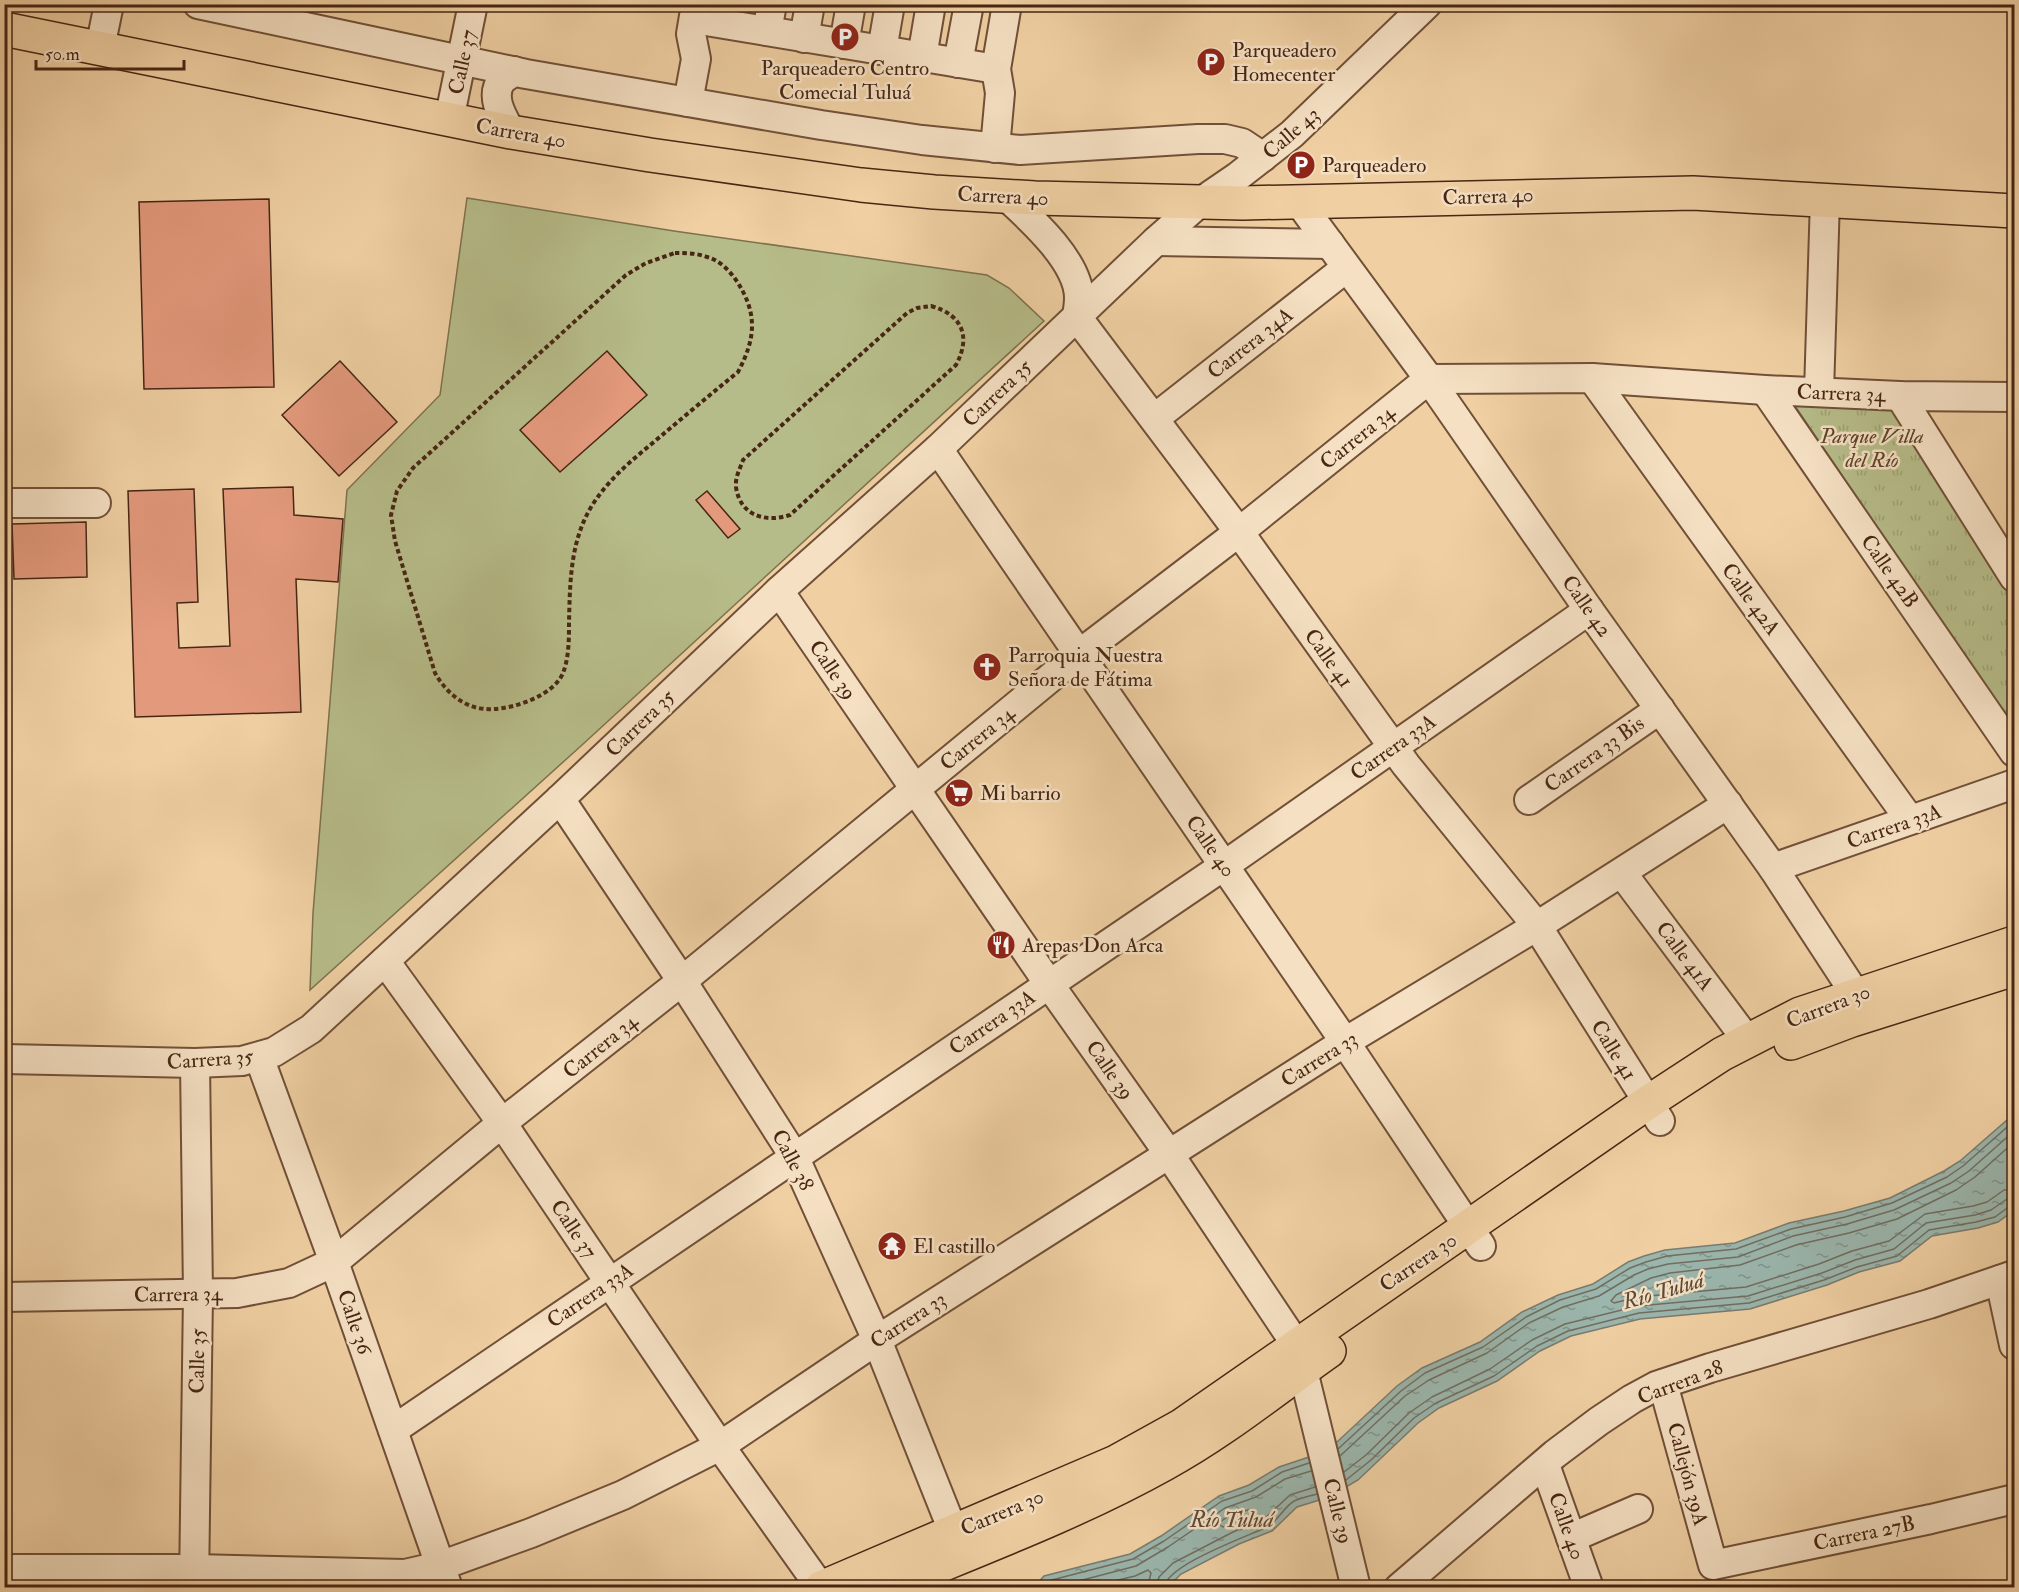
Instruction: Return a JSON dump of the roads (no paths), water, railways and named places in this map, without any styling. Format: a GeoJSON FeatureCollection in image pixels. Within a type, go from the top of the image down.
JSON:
{"type":"FeatureCollection","features":[{"type":"Feature","properties":{"kind":"main road","name":"Carrera 40"},"geometry":{"type":"LineString","coordinates":[[4,29],[511,132],[650,155],[861,185],[1007,196],[1199,203],[1693,193],[2014,211]]}},
{"type":"Feature","properties":{"kind":"main road","name":"Carrera 30"},"geometry":{"type":"LineString","coordinates":[[1654,1112],[1718,1083],[1859,1006],[2014,943]]}},
{"type":"Feature","properties":{"kind":"main road","name":"Carrera 30"},"geometry":{"type":"LineString","coordinates":[[885,1587],[958,1544],[1147,1446],[1300,1357],[1654,1112],[1707,1063],[1747,1040],[1800,1014],[1859,1006],[2014,969]]}},
{"type":"Feature","properties":{"kind":"main road","name":"Carrera 30"},"geometry":{"type":"LineString","coordinates":[[821,1587],[958,1544]]}},
{"type":"Feature","properties":{"kind":"street"},"geometry":{"type":"LineString","coordinates":[[100,48],[109,4]]}},
{"type":"Feature","properties":{"kind":"street"},"geometry":{"type":"LineString","coordinates":[[198,4],[514,71],[821,125],[1020,150],[1225,139],[1242,143],[1263,157]]}},
{"type":"Feature","properties":{"kind":"street","name":"Calle 37"},"geometry":{"type":"LineString","coordinates":[[449,120],[473,4]]}},
{"type":"Feature","properties":{"kind":"street"},"geometry":{"type":"LineString","coordinates":[[804,38],[810,4]]}},
{"type":"Feature","properties":{"kind":"street"},"geometry":{"type":"LineString","coordinates":[[844,44],[851,4]]}},
{"type":"Feature","properties":{"kind":"street"},"geometry":{"type":"LineString","coordinates":[[882,50],[890,4]]}},
{"type":"Feature","properties":{"kind":"street"},"geometry":{"type":"LineString","coordinates":[[922,57],[931,4]]}},
{"type":"Feature","properties":{"kind":"street"},"geometry":{"type":"LineString","coordinates":[[958,63],[969,4]]}},
{"type":"Feature","properties":{"kind":"street"},"geometry":{"type":"LineString","coordinates":[[987,147],[1000,93],[996,69],[1007,4]]}},
{"type":"Feature","properties":{"kind":"street","name":"Calle 43"},"geometry":{"type":"LineString","coordinates":[[1199,203],[1220,190],[1292,134],[1427,4]]}},
{"type":"Feature","properties":{"kind":"street"},"geometry":{"type":"LineString","coordinates":[[679,100],[696,59],[694,19],[732,15],[770,18],[804,38],[996,69]]}},
{"type":"Feature","properties":{"kind":"street","name":"Calle 37"},"geometry":{"type":"LineString","coordinates":[[511,132],[497,101],[497,90],[502,80],[514,71]]}},
{"type":"Feature","properties":{"kind":"street"},"geometry":{"type":"LineString","coordinates":[[1007,196],[1036,224],[1071,270],[1079,296],[1077,316]]}},
{"type":"Feature","properties":{"kind":"street"},"geometry":{"type":"LineString","coordinates":[[1819,392],[1825,199]]}},
{"type":"Feature","properties":{"kind":"street","name":"Calle 42"},"geometry":{"type":"LineString","coordinates":[[1299,202],[1429,379],[1589,610],[1773,868],[1859,1006]]}},
{"type":"Feature","properties":{"kind":"street","name":"Carrera 35"},"geometry":{"type":"LineString","coordinates":[[4,1059],[195,1063],[242,1061],[259,1057],[291,1043],[312,1029],[560,799],[779,591],[938,449],[1156,241],[1199,203]]}},
{"type":"Feature","properties":{"kind":"street"},"geometry":{"type":"LineString","coordinates":[[1156,241],[1330,244]]}},
{"type":"Feature","properties":{"kind":"street","name":"Carrera 34A"},"geometry":{"type":"LineString","coordinates":[[1155,418],[1346,268]]}},
{"type":"Feature","properties":{"kind":"street","name":"Calle 41"},"geometry":{"type":"LineString","coordinates":[[1077,316],[1239,532],[1393,747],[1537,926],[1654,1112]]}},
{"type":"Feature","properties":{"kind":"street","name":"Carrera 34"},"geometry":{"type":"LineString","coordinates":[[4,1297],[198,1294],[262,1289],[289,1282],[334,1262],[502,1123],[682,981],[1078,655],[1239,532],[1429,379],[1592,378],[1765,390],[1900,396],[2014,397]]}},
{"type":"Feature","properties":{"kind":"street","name":"Calle 42A"},"geometry":{"type":"LineString","coordinates":[[1592,378],[1910,820]]}},
{"type":"Feature","properties":{"kind":"street","name":"Calle 42B"},"geometry":{"type":"LineString","coordinates":[[1765,390],[2014,752]]}},
{"type":"Feature","properties":{"kind":"street"},"geometry":{"type":"LineString","coordinates":[[1900,396],[2014,577]]}},
{"type":"Feature","properties":{"kind":"street","name":"Calle 40"},"geometry":{"type":"LineString","coordinates":[[938,449],[1346,1042],[1475,1237]]}},
{"type":"Feature","properties":{"kind":"street"},"geometry":{"type":"LineString","coordinates":[[4,503],[96,503]]}},
{"type":"Feature","properties":{"kind":"street","name":"Calle 39"},"geometry":{"type":"LineString","coordinates":[[779,591],[1049,984],[1169,1154],[1300,1357],[1356,1587]]}},
{"type":"Feature","properties":{"kind":"street","name":"Carrera 33A"},"geometry":{"type":"LineString","coordinates":[[393,1430],[1225,865],[1589,610]]}},
{"type":"Feature","properties":{"kind":"street","name":"Carrera 33 Bis"},"geometry":{"type":"LineString","coordinates":[[1529,800],[1660,709]]}},
{"type":"Feature","properties":{"kind":"street","name":"Carrera 33A"},"geometry":{"type":"LineString","coordinates":[[1773,868],[2014,784]]}},
{"type":"Feature","properties":{"kind":"street","name":"Calle 38"},"geometry":{"type":"LineString","coordinates":[[560,799],[682,981],[794,1156],[877,1340],[958,1544]]}},
{"type":"Feature","properties":{"kind":"street","name":"Carrera 33"},"geometry":{"type":"LineString","coordinates":[[4,1569],[195,1578],[405,1574],[444,1576],[668,1474],[720,1446],[877,1340],[1169,1154],[1346,1042],[1622,873],[1728,804]]}},
{"type":"Feature","properties":{"kind":"street","name":"Calle 41A"},"geometry":{"type":"LineString","coordinates":[[1622,873],[1747,1040]]}},
{"type":"Feature","properties":{"kind":"street","name":"Calle 37"},"geometry":{"type":"LineString","coordinates":[[385,961],[502,1123],[720,1446],[821,1587]]}},
{"type":"Feature","properties":{"kind":"street","name":"Calle 36"},"geometry":{"type":"LineString","coordinates":[[259,1057],[334,1262],[444,1576]]}},
{"type":"Feature","properties":{"kind":"street","name":"Calle 35"},"geometry":{"type":"LineString","coordinates":[[195,1063],[198,1294],[195,1578]]}},
{"type":"Feature","properties":{"kind":"street"},"geometry":{"type":"LineString","coordinates":[[2007,1277],[2014,1345]]}},
{"type":"Feature","properties":{"kind":"street","name":"Carrera 28"},"geometry":{"type":"LineString","coordinates":[[1398,1587],[1545,1465],[1555,1454],[1632,1399],[1663,1384],[1710,1368],[1891,1316],[2007,1277]]}},
{"type":"Feature","properties":{"kind":"street","name":"Callejón 39A"},"geometry":{"type":"LineString","coordinates":[[1663,1384],[1713,1565]]}},
{"type":"Feature","properties":{"kind":"street","name":"Calle 40"},"geometry":{"type":"LineString","coordinates":[[1545,1465],[1589,1587]]}},
{"type":"Feature","properties":{"kind":"street","name":"Carrera 27B"},"geometry":{"type":"LineString","coordinates":[[1713,1565],[1931,1520],[2014,1499]]}},
{"type":"Feature","properties":{"kind":"street"},"geometry":{"type":"LineString","coordinates":[[1571,1538],[1638,1509]]}},
{"type":"Feature","properties":{"kind":"water","name":"Río Tuluá"},"geometry":{"type":"Polygon","coordinates":[[[2014,1114],[2014,1210],[1998,1222],[1932,1236],[1900,1261],[1859,1272],[1827,1285],[1750,1309],[1640,1319],[1571,1336],[1540,1351],[1497,1381],[1439,1408],[1418,1423],[1358,1480],[1329,1497],[1297,1507],[1272,1531],[1239,1544],[1181,1574],[1168,1587],[1033,1588],[1044,1576],[1130,1554],[1161,1536],[1219,1496],[1249,1485],[1279,1467],[1315,1455],[1337,1442],[1397,1386],[1422,1368],[1480,1342],[1522,1312],[1558,1295],[1593,1284],[1628,1262],[1644,1256],[1665,1250],[1735,1243],[1789,1223],[1890,1198],[1960,1161],[2014,1114]]]}},
{"type":"Feature","properties":{"kind":"place","name":"Parqueadero Centro Comecial Tuluá"},"geometry":{"type":"Point","coordinates":[845,37]}},
{"type":"Feature","properties":{"kind":"place","name":"Parqueadero Homecenter"},"geometry":{"type":"Point","coordinates":[1211,62]}},
{"type":"Feature","properties":{"kind":"place","name":"Parqueadero"},"geometry":{"type":"Point","coordinates":[1301,165]}},
{"type":"Feature","properties":{"kind":"place","name":"Parroquia Nuestra Señora de Fátima"},"geometry":{"type":"Point","coordinates":[987,667]}},
{"type":"Feature","properties":{"kind":"place","name":"Mi barrio"},"geometry":{"type":"Point","coordinates":[959,793]}},
{"type":"Feature","properties":{"kind":"place","name":"Arepas Don Arca"},"geometry":{"type":"Point","coordinates":[1001,945]}},
{"type":"Feature","properties":{"kind":"place","name":"El castillo"},"geometry":{"type":"Point","coordinates":[892,1246]}},
{"type":"Feature","properties":{"kind":"park label","name":"Parque Villa del Río"},"geometry":{"type":"Point","coordinates":[1872,448]}}]}
